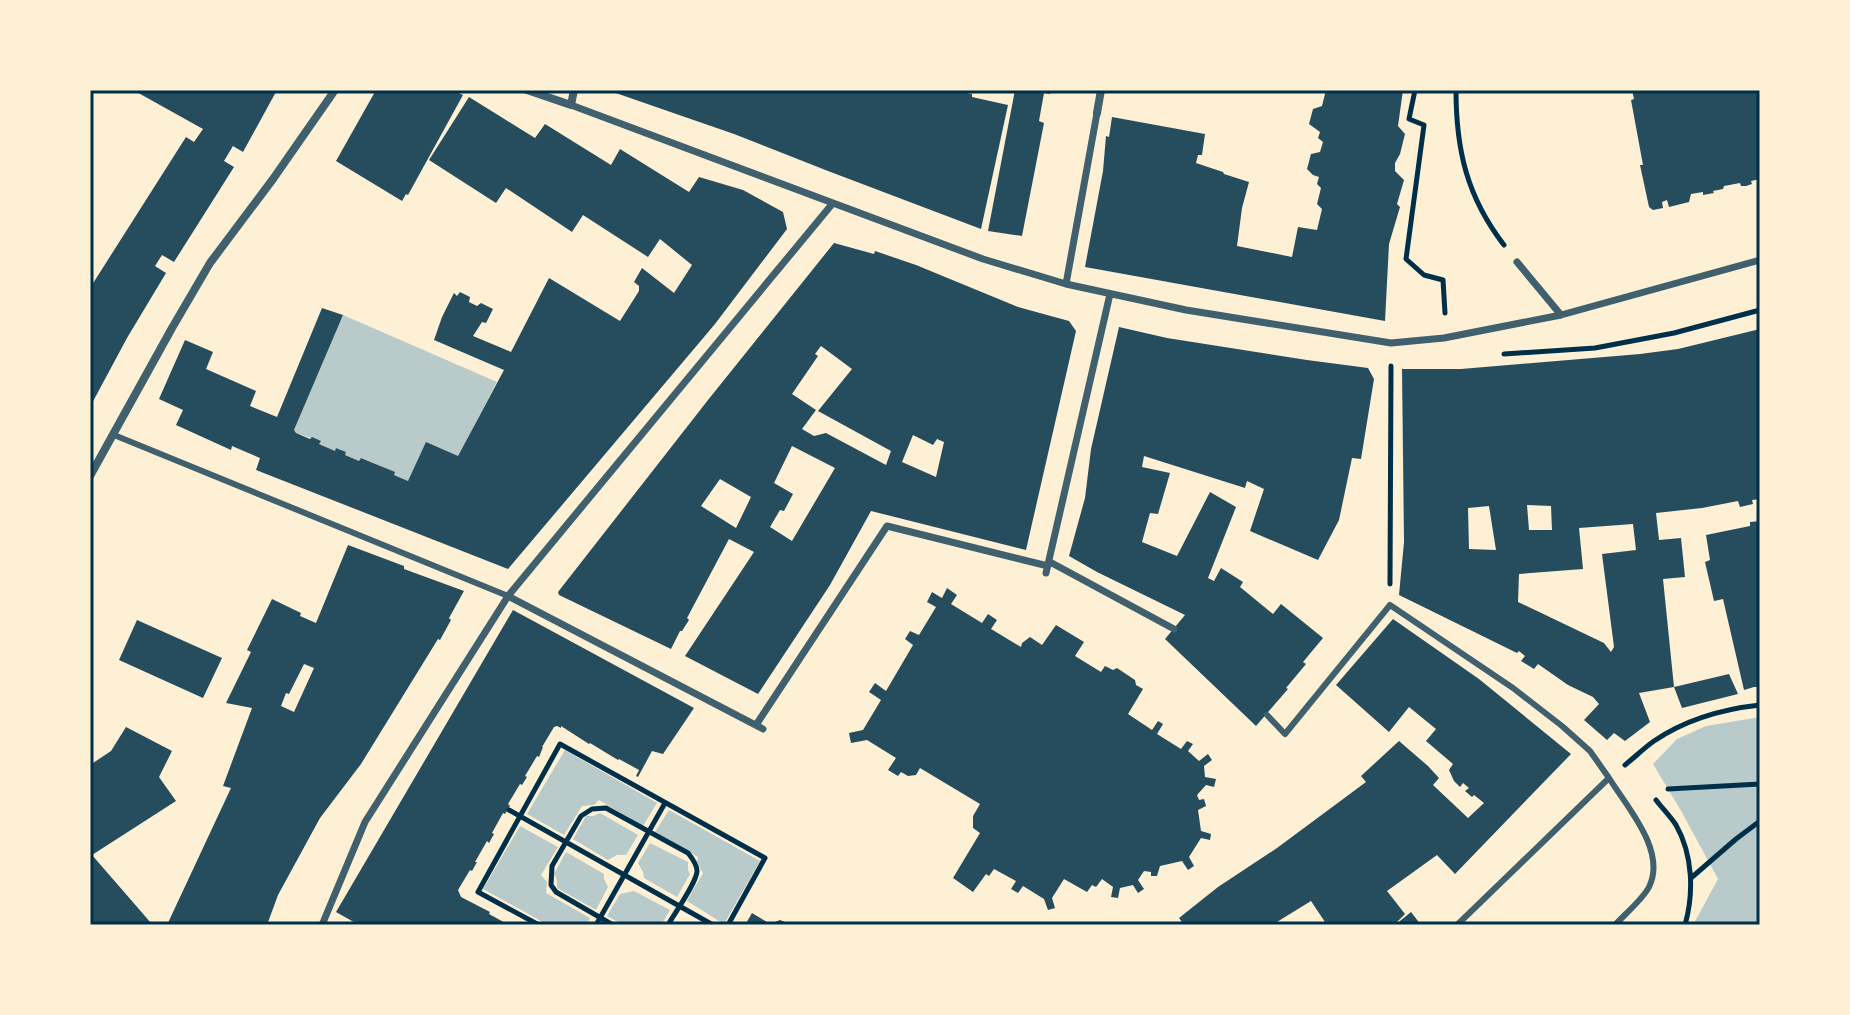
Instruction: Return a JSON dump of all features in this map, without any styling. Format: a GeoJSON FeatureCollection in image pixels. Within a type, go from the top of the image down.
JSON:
{"type":"FeatureCollection","features":[{"type":"Feature","properties":{"kind":"street"},"geometry":{"type":"LineString","coordinates":[[90,476],[210,263],[335,90]]}},
{"type":"Feature","properties":{"kind":"street"},"geometry":{"type":"LineString","coordinates":[[527,90],[983,259],[1066,284],[1186,310],[1391,343],[1444,338],[1561,315],[1760,260]]}},
{"type":"Feature","properties":{"kind":"street"},"geometry":{"type":"LineString","coordinates":[[571,105],[574,90]]}},
{"type":"Feature","properties":{"kind":"street"},"geometry":{"type":"LineString","coordinates":[[1066,284],[1101,90]]}},
{"type":"Feature","properties":{"kind":"street"},"geometry":{"type":"LineString","coordinates":[[322,925],[365,822],[508,596],[833,203]]}},
{"type":"Feature","properties":{"kind":"street"},"geometry":{"type":"LineString","coordinates":[[1517,262],[1561,315]]}},
{"type":"Feature","properties":{"kind":"street"},"geometry":{"type":"LineString","coordinates":[[1048,567],[1110,294]]}},
{"type":"Feature","properties":{"kind":"street"},"geometry":{"type":"LineString","coordinates":[[508,596],[760,727],[887,526],[1048,567],[1154,616],[1174,629]]}},
{"type":"Feature","properties":{"kind":"lane"},"geometry":{"type":"LineString","coordinates":[[114,435],[508,596]]}},
{"type":"Feature","properties":{"kind":"lane"},"geometry":{"type":"LineString","coordinates":[[1267,715],[1285,734],[1390,605],[1513,688],[1562,726],[1590,751],[1609,778],[1651,847],[1654,870],[1649,889],[1615,925]]}},
{"type":"Feature","properties":{"kind":"lane"},"geometry":{"type":"LineString","coordinates":[[1457,925],[1609,778]]}},
{"type":"Feature","properties":{"kind":"path"},"geometry":{"type":"LineString","coordinates":[[1415,90],[1409,119],[1424,125],[1406,259],[1424,275],[1443,280],[1444,338]]}},
{"type":"Feature","properties":{"kind":"path"},"geometry":{"type":"LineString","coordinates":[[1456,90],[1460,152],[1468,184],[1489,225],[1517,262]]}},
{"type":"Feature","properties":{"kind":"path"},"geometry":{"type":"LineString","coordinates":[[1500,354],[1595,348],[1674,333],[1760,310]]}},
{"type":"Feature","properties":{"kind":"path"},"geometry":{"type":"LineString","coordinates":[[1390,571],[1391,376]]}},
{"type":"Feature","properties":{"kind":"path"},"geometry":{"type":"LineString","coordinates":[[1609,778],[1653,742],[1682,724],[1735,708],[1760,705]]}},
{"type":"Feature","properties":{"kind":"path"},"geometry":{"type":"LineString","coordinates":[[539,925],[478,892],[560,744],[765,858],[728,925]]}},
{"type":"Feature","properties":{"kind":"path"},"geometry":{"type":"LineString","coordinates":[[1668,789],[1760,784]]}},
{"type":"Feature","properties":{"kind":"path"},"geometry":{"type":"LineString","coordinates":[[596,925],[665,803]]}},
{"type":"Feature","properties":{"kind":"path"},"geometry":{"type":"LineString","coordinates":[[613,925],[556,892],[551,885],[552,866],[581,816],[592,809],[606,808],[688,853],[693,860],[697,870],[695,879],[668,925]]}},
{"type":"Feature","properties":{"kind":"path"},"geometry":{"type":"LineString","coordinates":[[509,810],[713,925]]}},
{"type":"Feature","properties":{"kind":"path"},"geometry":{"type":"LineString","coordinates":[[1691,878],[1760,821]]}},
{"type":"Feature","properties":{"kind":"shaded area"},"geometry":{"type":"Polygon","coordinates":[[[343,315],[497,382],[458,456],[408,481],[362,458],[359,461],[337,448],[335,451],[319,444],[320,441],[296,433],[294,430],[343,315]]]}},
{"type":"Feature","properties":{"kind":"shaded area"},"geometry":{"type":"Polygon","coordinates":[[[1760,717],[1760,925],[1693,925],[1718,879],[1653,764],[1677,739],[1706,726],[1760,717]]]}},
{"type":"Feature","properties":{"kind":"shaded area"},"geometry":{"type":"Polygon","coordinates":[[[565,750],[657,803],[643,826],[599,800],[594,805],[582,806],[564,835],[527,814],[565,750]]]}},
{"type":"Feature","properties":{"kind":"shaded area"},"geometry":{"type":"Polygon","coordinates":[[[669,810],[760,861],[724,924],[687,901],[703,873],[697,863],[698,857],[655,832],[669,810]]]}},
{"type":"Feature","properties":{"kind":"shaded area"},"geometry":{"type":"Polygon","coordinates":[[[600,813],[638,835],[626,855],[617,855],[608,860],[573,839],[586,816],[600,813]]]}},
{"type":"Feature","properties":{"kind":"shaded area"},"geometry":{"type":"Polygon","coordinates":[[[520,826],[558,847],[541,875],[547,882],[546,893],[590,918],[587,925],[548,925],[483,889],[520,826]]]}},
{"type":"Feature","properties":{"kind":"shaded area"},"geometry":{"type":"Polygon","coordinates":[[[650,843],[688,862],[690,874],[677,897],[644,878],[638,863],[650,843]]]}},
{"type":"Feature","properties":{"kind":"shaded area"},"geometry":{"type":"Polygon","coordinates":[[[566,852],[604,874],[608,887],[596,910],[557,888],[554,874],[566,852]]]}},
{"type":"Feature","properties":{"kind":"shaded area"},"geometry":{"type":"Polygon","coordinates":[[[634,891],[670,910],[661,925],[624,925],[607,916],[620,894],[634,891]]]}},
{"type":"Feature","properties":{"kind":"building"},"geometry":{"type":"Polygon","coordinates":[[[133,90],[277,90],[243,152],[233,146],[224,161],[234,167],[174,262],[162,255],[155,266],[166,273],[90,407],[90,288],[186,137],[194,142],[203,129],[133,90]]]}},
{"type":"Feature","properties":{"kind":"building"},"geometry":{"type":"Polygon","coordinates":[[[376,90],[452,90],[463,95],[402,201],[336,161],[376,90]]]}},
{"type":"Feature","properties":{"kind":"building"},"geometry":{"type":"Polygon","coordinates":[[[607,90],[952,90],[1008,105],[981,229],[734,134],[607,90]]]}},
{"type":"Feature","properties":{"kind":"building"},"geometry":{"type":"Polygon","coordinates":[[[1015,90],[1050,90],[1050,94],[1044,93],[1039,121],[1044,123],[1022,236],[988,231],[1015,90]]]}},
{"type":"Feature","properties":{"kind":"building"},"geometry":{"type":"Polygon","coordinates":[[[1326,90],[1403,90],[1398,126],[1405,134],[1395,171],[1404,180],[1389,244],[1385,321],[1085,267],[1103,171],[1106,136],[1109,137],[1112,117],[1205,134],[1202,155],[1198,155],[1196,163],[1249,182],[1237,246],[1292,257],[1298,227],[1317,230],[1322,209],[1317,204],[1321,188],[1317,184],[1319,177],[1307,169],[1311,154],[1320,152],[1323,142],[1318,138],[1320,132],[1309,124],[1313,109],[1322,106],[1326,90]]]}},
{"type":"Feature","properties":{"kind":"building"},"geometry":{"type":"Polygon","coordinates":[[[1632,90],[1760,90],[1760,179],[1746,186],[1740,183],[1724,186],[1714,193],[1691,194],[1689,202],[1669,207],[1667,200],[1662,202],[1663,208],[1653,210],[1649,207],[1640,165],[1643,165],[1631,100],[1634,99],[1632,90]]]}},
{"type":"Feature","properties":{"kind":"building"},"geometry":{"type":"Polygon","coordinates":[[[469,97],[535,138],[545,124],[611,165],[620,149],[689,192],[699,177],[743,190],[783,212],[787,229],[715,324],[508,569],[256,470],[260,458],[232,446],[231,450],[176,425],[183,410],[159,399],[185,340],[213,352],[206,369],[256,391],[250,406],[277,417],[322,308],[343,315],[294,430],[321,441],[319,444],[335,451],[336,448],[346,452],[345,455],[359,461],[361,458],[395,472],[394,475],[408,481],[426,442],[458,456],[504,370],[434,340],[454,293],[457,296],[460,292],[470,297],[469,302],[477,306],[481,303],[493,309],[486,323],[482,322],[473,336],[511,352],[549,278],[620,321],[639,291],[639,286],[634,282],[642,268],[674,293],[692,265],[660,239],[648,257],[583,215],[572,232],[506,188],[496,203],[429,160],[469,97]]]}},
{"type":"Feature","properties":{"kind":"building"},"geometry":{"type":"Polygon","coordinates":[[[834,243],[874,254],[875,251],[916,265],[1018,307],[1069,321],[1076,331],[1026,550],[871,511],[830,585],[758,694],[685,656],[754,552],[729,539],[671,649],[558,592],[834,243]],[[821,346],[815,354],[818,356],[792,394],[816,410],[802,429],[814,436],[826,433],[886,465],[891,451],[818,411],[852,369],[821,346]],[[913,435],[902,462],[936,477],[944,442],[937,439],[933,445],[913,435]],[[792,446],[774,483],[793,494],[770,527],[792,541],[835,468],[792,446]],[[720,479],[701,506],[736,528],[751,497],[720,479]]]}},
{"type":"Feature","properties":{"kind":"building"},"geometry":{"type":"Polygon","coordinates":[[[1119,327],[1167,338],[1368,368],[1374,379],[1361,459],[1352,458],[1339,520],[1318,560],[1250,531],[1264,489],[1247,481],[1245,488],[1144,456],[1142,467],[1170,473],[1158,514],[1150,513],[1142,542],[1177,556],[1210,492],[1236,507],[1208,578],[1214,581],[1221,568],[1243,582],[1240,587],[1273,614],[1281,604],[1323,638],[1303,662],[1306,664],[1288,689],[1256,726],[1165,639],[1185,615],[1069,556],[1085,498],[1091,449],[1119,327]]]}},
{"type":"Feature","properties":{"kind":"building"},"geometry":{"type":"Polygon","coordinates":[[[1760,329],[1760,499],[1740,507],[1738,501],[1656,513],[1659,540],[1681,538],[1685,577],[1663,579],[1674,687],[1639,693],[1650,722],[1625,741],[1614,733],[1607,740],[1584,720],[1599,704],[1593,697],[1568,685],[1538,664],[1534,669],[1521,661],[1525,656],[1519,651],[1517,653],[1399,595],[1404,542],[1402,369],[1461,369],[1640,354],[1678,349],[1760,329]],[[1527,505],[1529,530],[1552,530],[1551,506],[1527,505]],[[1489,506],[1468,508],[1469,549],[1496,550],[1489,506]],[[1633,524],[1579,528],[1583,569],[1519,574],[1518,602],[1604,643],[1611,652],[1614,647],[1602,554],[1636,550],[1633,524]]]}},
{"type":"Feature","properties":{"kind":"building"},"geometry":{"type":"Polygon","coordinates":[[[1760,521],[1760,687],[1744,690],[1723,599],[1714,601],[1705,562],[1710,560],[1706,535],[1760,521]]]}},
{"type":"Feature","properties":{"kind":"building"},"geometry":{"type":"Polygon","coordinates":[[[348,545],[464,591],[440,640],[361,764],[320,818],[278,895],[267,925],[167,925],[231,788],[223,786],[252,708],[226,703],[272,599],[316,623],[348,545]],[[304,664],[281,706],[294,712],[314,668],[304,664]]]}},
{"type":"Feature","properties":{"kind":"building"},"geometry":{"type":"Polygon","coordinates":[[[947,588],[957,595],[951,604],[982,623],[988,614],[997,620],[991,629],[1021,647],[1030,637],[1042,645],[1056,625],[1084,642],[1075,656],[1101,672],[1105,666],[1113,670],[1117,668],[1143,689],[1128,714],[1152,730],[1158,721],[1163,724],[1157,734],[1181,749],[1187,741],[1193,744],[1188,751],[1199,761],[1208,754],[1212,760],[1204,766],[1205,777],[1216,779],[1214,787],[1206,785],[1197,795],[1199,800],[1204,799],[1206,806],[1198,810],[1201,831],[1211,834],[1210,840],[1201,838],[1189,857],[1194,866],[1188,870],[1182,861],[1160,866],[1157,876],[1144,871],[1138,880],[1144,889],[1138,893],[1133,885],[1120,888],[1118,898],[1111,897],[1113,887],[1102,879],[1087,892],[1064,879],[1052,898],[1055,908],[1048,910],[1044,899],[1023,886],[1018,893],[1011,889],[1016,881],[994,869],[989,876],[986,874],[973,892],[953,878],[980,833],[973,828],[973,816],[980,804],[920,768],[916,775],[908,776],[901,772],[898,776],[888,770],[896,758],[867,740],[851,743],[849,733],[863,730],[881,700],[869,692],[875,683],[886,691],[913,645],[905,639],[910,631],[919,635],[936,607],[927,602],[932,592],[942,598],[947,588]]]}},
{"type":"Feature","properties":{"kind":"building"},"geometry":{"type":"Polygon","coordinates":[[[513,610],[694,708],[663,754],[652,751],[638,777],[639,770],[561,726],[554,727],[539,757],[508,804],[510,806],[503,813],[489,843],[487,841],[458,890],[461,897],[509,925],[359,925],[336,912],[513,610]]]}},
{"type":"Feature","properties":{"kind":"building"},"geometry":{"type":"Polygon","coordinates":[[[1393,619],[1479,679],[1571,754],[1455,874],[1437,855],[1387,891],[1405,914],[1394,925],[1327,925],[1311,901],[1272,925],[1184,925],[1179,918],[1218,887],[1366,782],[1361,776],[1399,741],[1439,778],[1433,785],[1468,818],[1484,803],[1465,791],[1469,788],[1463,783],[1460,787],[1454,781],[1449,770],[1453,764],[1426,741],[1436,729],[1409,707],[1389,732],[1336,685],[1393,619]]]}},
{"type":"Feature","properties":{"kind":"building"},"geometry":{"type":"Polygon","coordinates":[[[137,620],[222,658],[203,698],[119,660],[137,620]]]}},
{"type":"Feature","properties":{"kind":"building"},"geometry":{"type":"Polygon","coordinates":[[[1729,674],[1738,694],[1682,708],[1674,687],[1729,674]]]}},
{"type":"Feature","properties":{"kind":"building"},"geometry":{"type":"Polygon","coordinates":[[[126,727],[172,751],[159,777],[176,801],[92,855],[150,925],[90,925],[90,765],[111,751],[126,727]]]}},
{"type":"Feature","properties":{"kind":"building"},"geometry":{"type":"Polygon","coordinates":[[[1411,912],[1421,925],[1395,925],[1411,912]]]}},
{"type":"Feature","properties":{"kind":"building"},"geometry":{"type":"Polygon","coordinates":[[[752,913],[770,924],[780,920],[792,925],[745,925],[752,913]]]}}]}
